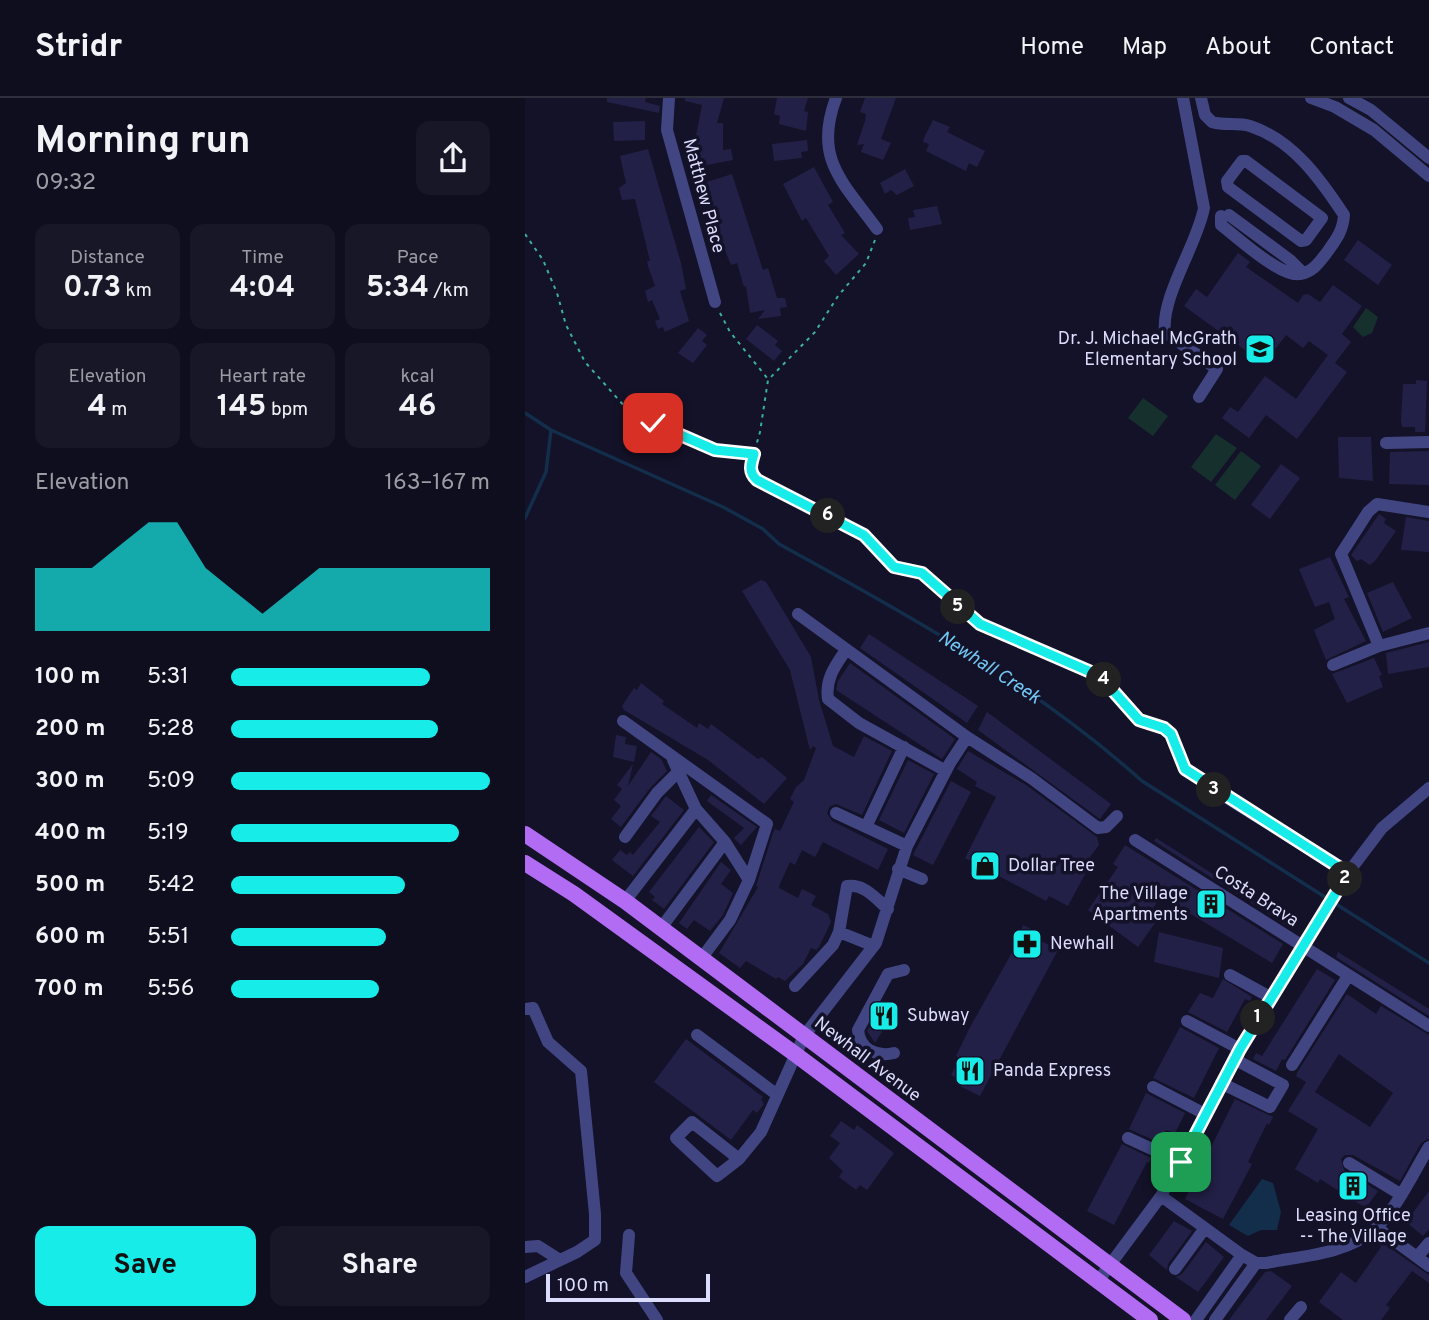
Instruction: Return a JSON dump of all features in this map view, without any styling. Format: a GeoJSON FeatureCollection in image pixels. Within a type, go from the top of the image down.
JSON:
{"type":"FeatureCollection","features":[{"type":"Feature","properties":{"kind":"main road","name":"Newhall Avenue"},"geometry":{"type":"LineString","coordinates":[[525,834],[625,901],[1183,1320]]}},
{"type":"Feature","properties":{"kind":"main road"},"geometry":{"type":"LineString","coordinates":[[525,863],[574,894],[795,1054],[1150,1320]]}},
{"type":"Feature","properties":{"kind":"main road"},"geometry":{"type":"LineString","coordinates":[[966,1181],[977,1166]]}},
{"type":"Feature","properties":{"kind":"street","name":"Matthew Place"},"geometry":{"type":"LineString","coordinates":[[669,98],[667,130],[673,157],[715,302]]}},
{"type":"Feature","properties":{"kind":"street"},"geometry":{"type":"LineString","coordinates":[[837,98],[826,132],[828,152],[836,173],[877,229]]}},
{"type":"Feature","properties":{"kind":"street"},"geometry":{"type":"LineString","coordinates":[[1183,98],[1204,208],[1201,223],[1177,279],[1164,323],[1165,332],[1217,369],[1199,397]]}},
{"type":"Feature","properties":{"kind":"street"},"geometry":{"type":"LineString","coordinates":[[1201,98],[1205,115],[1212,122],[1247,125],[1260,130],[1306,163],[1344,215],[1343,226],[1340,235],[1317,266],[1303,273],[1290,274],[1282,271],[1221,225],[1225,216],[1242,199]]}},
{"type":"Feature","properties":{"kind":"street"},"geometry":{"type":"LineString","coordinates":[[1311,98],[1374,130],[1429,176]]}},
{"type":"Feature","properties":{"kind":"street"},"geometry":{"type":"LineString","coordinates":[[1349,98],[1371,110],[1429,158]]}},
{"type":"Feature","properties":{"kind":"street"},"geometry":{"type":"LineString","coordinates":[[1322,218],[1307,240],[1301,241],[1242,199],[1228,187],[1227,181],[1241,161],[1246,161],[1322,218],[1343,226]]}},
{"type":"Feature","properties":{"kind":"street"},"geometry":{"type":"LineString","coordinates":[[1204,208],[1225,216],[1261,239],[1303,273]]}},
{"type":"Feature","properties":{"kind":"street"},"geometry":{"type":"LineString","coordinates":[[1386,443],[1429,442]]}},
{"type":"Feature","properties":{"kind":"street"},"geometry":{"type":"LineString","coordinates":[[1379,646],[1341,554],[1368,512],[1377,504],[1429,512]]}},
{"type":"Feature","properties":{"kind":"street"},"geometry":{"type":"LineString","coordinates":[[798,614],[1098,828],[1107,827],[1117,816]]}},
{"type":"Feature","properties":{"kind":"street"},"geometry":{"type":"LineString","coordinates":[[1333,665],[1379,646],[1429,633]]}},
{"type":"Feature","properties":{"kind":"street"},"geometry":{"type":"LineString","coordinates":[[846,650],[830,674],[827,684],[828,699],[859,723],[946,771]]}},
{"type":"Feature","properties":{"kind":"street"},"geometry":{"type":"LineString","coordinates":[[623,722],[671,756],[682,769],[767,824],[749,880],[730,920],[701,958]]}},
{"type":"Feature","properties":{"kind":"street"},"geometry":{"type":"LineString","coordinates":[[739,1158],[692,1122],[676,1138],[717,1176],[739,1158],[761,1132],[804,1036],[874,946],[907,846],[967,737]]}},
{"type":"Feature","properties":{"kind":"street"},"geometry":{"type":"LineString","coordinates":[[866,827],[904,747]]}},
{"type":"Feature","properties":{"kind":"street"},"geometry":{"type":"LineString","coordinates":[[682,769],[697,808],[725,842],[749,880]]}},
{"type":"Feature","properties":{"kind":"street"},"geometry":{"type":"LineString","coordinates":[[625,837],[657,793],[682,769]]}},
{"type":"Feature","properties":{"kind":"street"},"geometry":{"type":"LineString","coordinates":[[1098,1281],[1161,1196],[1237,1054],[1346,876],[1382,828],[1429,788]]}},
{"type":"Feature","properties":{"kind":"street"},"geometry":{"type":"LineString","coordinates":[[1214,790],[1346,876]]}},
{"type":"Feature","properties":{"kind":"street"},"geometry":{"type":"LineString","coordinates":[[625,901],[697,808]]}},
{"type":"Feature","properties":{"kind":"street"},"geometry":{"type":"LineString","coordinates":[[836,813],[907,846]]}},
{"type":"Feature","properties":{"kind":"street","name":"Costa Brava"},"geometry":{"type":"LineString","coordinates":[[1135,840],[1429,1026]]}},
{"type":"Feature","properties":{"kind":"street"},"geometry":{"type":"LineString","coordinates":[[661,928],[725,842]]}},
{"type":"Feature","properties":{"kind":"street"},"geometry":{"type":"LineString","coordinates":[[898,869],[922,879]]}},
{"type":"Feature","properties":{"kind":"street"},"geometry":{"type":"LineString","coordinates":[[795,986],[833,944],[839,932],[847,886],[855,885],[866,889],[888,909]]}},
{"type":"Feature","properties":{"kind":"street"},"geometry":{"type":"LineString","coordinates":[[839,932],[874,946]]}},
{"type":"Feature","properties":{"kind":"street"},"geometry":{"type":"LineString","coordinates":[[894,1053],[884,1055],[865,1048],[858,1030],[888,974],[904,970]]}},
{"type":"Feature","properties":{"kind":"street"},"geometry":{"type":"LineString","coordinates":[[1230,975],[1271,997]]}},
{"type":"Feature","properties":{"kind":"street"},"geometry":{"type":"LineString","coordinates":[[1292,1065],[1348,976]]}},
{"type":"Feature","properties":{"kind":"street"},"geometry":{"type":"LineString","coordinates":[[525,1009],[533,1008],[548,1042],[581,1071],[596,1214],[595,1240],[525,1276]]}},
{"type":"Feature","properties":{"kind":"street"},"geometry":{"type":"LineString","coordinates":[[1187,1021],[1283,1084],[1271,1107],[1221,1083]]}},
{"type":"Feature","properties":{"kind":"street"},"geometry":{"type":"LineString","coordinates":[[697,1035],[776,1094]]}},
{"type":"Feature","properties":{"kind":"street"},"geometry":{"type":"LineString","coordinates":[[1153,1087],[1205,1114]]}},
{"type":"Feature","properties":{"kind":"street"},"geometry":{"type":"LineString","coordinates":[[1128,1138],[1181,1162]]}},
{"type":"Feature","properties":{"kind":"street"},"geometry":{"type":"LineString","coordinates":[[1161,1196],[1242,1255],[1256,1262],[1280,1260],[1348,1244],[1376,1227],[1429,1147]]}},
{"type":"Feature","properties":{"kind":"street"},"geometry":{"type":"LineString","coordinates":[[1349,1163],[1400,1194]]}},
{"type":"Feature","properties":{"kind":"street"},"geometry":{"type":"LineString","coordinates":[[1376,1227],[1429,1266]]}},
{"type":"Feature","properties":{"kind":"street"},"geometry":{"type":"LineString","coordinates":[[1175,1269],[1206,1228]]}},
{"type":"Feature","properties":{"kind":"street"},"geometry":{"type":"LineString","coordinates":[[629,1235],[626,1273],[657,1320]]}},
{"type":"Feature","properties":{"kind":"street"},"geometry":{"type":"LineString","coordinates":[[1417,1257],[1429,1243]]}},
{"type":"Feature","properties":{"kind":"street"},"geometry":{"type":"LineString","coordinates":[[525,1247],[538,1246],[560,1260]]}},
{"type":"Feature","properties":{"kind":"street"},"geometry":{"type":"LineString","coordinates":[[1196,1320],[1242,1255]]}},
{"type":"Feature","properties":{"kind":"street"},"geometry":{"type":"LineString","coordinates":[[1215,1320],[1256,1262]]}},
{"type":"Feature","properties":{"kind":"street"},"geometry":{"type":"LineString","coordinates":[[1290,1320],[1301,1307]]}},
{"type":"Feature","properties":{"kind":"path"},"geometry":{"type":"LineString","coordinates":[[877,229],[866,263],[838,296],[815,331],[768,380],[750,467],[752,476],[864,535],[894,567],[922,573],[980,624],[1100,676],[1139,720],[1164,728],[1171,734],[1183,767],[1214,790]]}},
{"type":"Feature","properties":{"kind":"path"},"geometry":{"type":"LineString","coordinates":[[525,234],[543,260],[557,293],[566,325],[585,362],[605,388],[626,408],[653,423],[715,450],[754,454]]}},
{"type":"Feature","properties":{"kind":"path"},"geometry":{"type":"LineString","coordinates":[[715,302],[730,332],[768,380]]}},
{"type":"Feature","properties":{"kind":"green space"},"geometry":{"type":"Polygon","coordinates":[[[1366,308],[1378,317],[1372,333],[1363,337],[1353,327],[1366,308]]]}},
{"type":"Feature","properties":{"kind":"green space"},"geometry":{"type":"Polygon","coordinates":[[[1143,398],[1168,416],[1153,436],[1128,418],[1143,398]]]}},
{"type":"Feature","properties":{"kind":"green space"},"geometry":{"type":"Polygon","coordinates":[[[1216,434],[1237,448],[1211,482],[1191,467],[1216,434]]]}},
{"type":"Feature","properties":{"kind":"green space"},"geometry":{"type":"Polygon","coordinates":[[[1241,451],[1261,466],[1235,500],[1215,485],[1241,451]]]}},
{"type":"Feature","properties":{"kind":"water"},"geometry":{"type":"Polygon","coordinates":[[[1262,1179],[1273,1183],[1281,1212],[1277,1230],[1261,1230],[1248,1236],[1229,1225],[1262,1179]]]}},
{"type":"Feature","properties":{"kind":"building"},"geometry":{"type":"Polygon","coordinates":[[[607,98],[646,98],[645,102],[660,106],[659,113],[607,102],[607,98]]]}},
{"type":"Feature","properties":{"kind":"building"},"geometry":{"type":"Polygon","coordinates":[[[685,98],[724,98],[717,123],[723,123],[723,150],[731,149],[733,160],[702,166],[695,141],[702,105],[685,101],[685,98]]]}},
{"type":"Feature","properties":{"kind":"building"},"geometry":{"type":"Polygon","coordinates":[[[777,98],[808,98],[804,111],[808,112],[806,131],[779,124],[780,116],[774,114],[777,98]]]}},
{"type":"Feature","properties":{"kind":"building"},"geometry":{"type":"Polygon","coordinates":[[[865,98],[896,98],[881,139],[891,143],[883,160],[861,152],[864,144],[857,145],[865,121],[866,114],[860,112],[865,98]]]}},
{"type":"Feature","properties":{"kind":"building"},"geometry":{"type":"Polygon","coordinates":[[[933,120],[950,127],[947,132],[985,151],[977,167],[969,163],[966,171],[926,151],[929,144],[923,142],[933,120]]]}},
{"type":"Feature","properties":{"kind":"building"},"geometry":{"type":"Polygon","coordinates":[[[645,121],[645,140],[614,141],[613,122],[645,121]]]}},
{"type":"Feature","properties":{"kind":"building"},"geometry":{"type":"Polygon","coordinates":[[[807,140],[808,151],[801,152],[802,158],[774,161],[772,144],[807,140]]]}},
{"type":"Feature","properties":{"kind":"building"},"geometry":{"type":"Polygon","coordinates":[[[648,149],[681,263],[686,289],[680,291],[689,321],[665,332],[663,327],[658,329],[655,321],[660,319],[652,300],[648,302],[645,291],[655,286],[648,266],[647,261],[650,261],[635,199],[622,200],[619,188],[626,183],[620,156],[648,149]]]}},
{"type":"Feature","properties":{"kind":"building"},"geometry":{"type":"Polygon","coordinates":[[[814,167],[833,202],[828,205],[845,233],[841,235],[859,254],[836,275],[824,261],[829,256],[806,218],[802,221],[783,184],[814,167]]]}},
{"type":"Feature","properties":{"kind":"building"},"geometry":{"type":"Polygon","coordinates":[[[905,169],[914,186],[897,195],[891,190],[885,194],[880,183],[905,169]]]}},
{"type":"Feature","properties":{"kind":"building"},"geometry":{"type":"Polygon","coordinates":[[[732,174],[763,270],[768,268],[777,298],[785,298],[787,307],[780,308],[781,316],[758,319],[765,310],[750,313],[746,286],[744,287],[737,263],[731,265],[724,248],[707,182],[732,174]]]}},
{"type":"Feature","properties":{"kind":"building"},"geometry":{"type":"Polygon","coordinates":[[[937,206],[942,224],[910,230],[908,218],[915,217],[913,210],[937,206]]]}},
{"type":"Feature","properties":{"kind":"building"},"geometry":{"type":"Polygon","coordinates":[[[1358,240],[1392,265],[1378,285],[1344,260],[1358,240]]]}},
{"type":"Feature","properties":{"kind":"building"},"geometry":{"type":"Polygon","coordinates":[[[1238,253],[1250,262],[1246,267],[1298,303],[1303,295],[1308,294],[1320,302],[1333,285],[1362,306],[1342,334],[1351,342],[1335,363],[1347,372],[1297,439],[1266,415],[1249,438],[1222,418],[1230,407],[1238,412],[1265,376],[1296,399],[1328,355],[1309,341],[1303,348],[1286,335],[1264,364],[1184,306],[1196,289],[1207,297],[1238,253]]]}},
{"type":"Feature","properties":{"kind":"building"},"geometry":{"type":"Polygon","coordinates":[[[757,325],[778,341],[775,345],[782,351],[774,361],[746,339],[757,325]]]}},
{"type":"Feature","properties":{"kind":"building"},"geometry":{"type":"Polygon","coordinates":[[[698,328],[707,335],[702,341],[707,345],[693,363],[678,353],[698,328]]]}},
{"type":"Feature","properties":{"kind":"building"},"geometry":{"type":"Polygon","coordinates":[[[1416,380],[1427,381],[1425,432],[1415,432],[1415,427],[1402,427],[1403,384],[1416,384],[1416,380]]]}},
{"type":"Feature","properties":{"kind":"building"},"geometry":{"type":"Polygon","coordinates":[[[1338,437],[1371,437],[1373,481],[1339,478],[1338,437]]]}},
{"type":"Feature","properties":{"kind":"building"},"geometry":{"type":"Polygon","coordinates":[[[1429,451],[1429,485],[1389,484],[1390,452],[1429,451]]]}},
{"type":"Feature","properties":{"kind":"building"},"geometry":{"type":"Polygon","coordinates":[[[1281,464],[1300,478],[1270,519],[1251,505],[1281,464]]]}},
{"type":"Feature","properties":{"kind":"building"},"geometry":{"type":"Polygon","coordinates":[[[1379,514],[1386,519],[1384,523],[1396,531],[1370,565],[1361,559],[1357,561],[1351,555],[1379,514]]]}},
{"type":"Feature","properties":{"kind":"building"},"geometry":{"type":"Polygon","coordinates":[[[1406,517],[1429,521],[1429,552],[1401,550],[1406,517]]]}},
{"type":"Feature","properties":{"kind":"building"},"geometry":{"type":"Polygon","coordinates":[[[1330,557],[1349,597],[1344,599],[1366,641],[1326,660],[1314,630],[1335,619],[1329,602],[1315,607],[1299,569],[1330,557]]]}},
{"type":"Feature","properties":{"kind":"building"},"geometry":{"type":"Polygon","coordinates":[[[761,580],[766,582],[811,657],[819,700],[833,746],[854,757],[864,736],[892,751],[862,815],[836,804],[830,806],[827,813],[832,821],[888,849],[878,870],[823,842],[815,857],[802,850],[795,865],[790,862],[779,888],[798,898],[802,889],[816,896],[811,905],[828,914],[831,922],[819,947],[816,950],[811,948],[803,964],[785,981],[778,977],[776,979],[746,961],[740,968],[719,953],[758,887],[756,886],[773,833],[775,829],[780,831],[794,802],[790,799],[796,787],[804,780],[816,748],[813,746],[810,750],[790,670],[742,591],[761,580]]]}},
{"type":"Feature","properties":{"kind":"building"},"geometry":{"type":"Polygon","coordinates":[[[1393,582],[1412,618],[1383,632],[1367,593],[1393,582]]]}},
{"type":"Feature","properties":{"kind":"building"},"geometry":{"type":"Polygon","coordinates":[[[869,634],[978,706],[967,723],[860,648],[869,634]]]}},
{"type":"Feature","properties":{"kind":"building"},"geometry":{"type":"Polygon","coordinates":[[[1429,642],[1429,667],[1388,674],[1386,653],[1429,642]]]}},
{"type":"Feature","properties":{"kind":"building"},"geometry":{"type":"Polygon","coordinates":[[[1374,658],[1382,675],[1379,676],[1383,687],[1347,703],[1332,674],[1374,658]]]}},
{"type":"Feature","properties":{"kind":"building"},"geometry":{"type":"Polygon","coordinates":[[[850,663],[955,739],[942,759],[836,690],[838,681],[850,663]]]}},
{"type":"Feature","properties":{"kind":"building"},"geometry":{"type":"Polygon","coordinates":[[[641,683],[664,701],[662,704],[697,728],[699,723],[708,729],[711,724],[758,759],[762,757],[787,778],[764,804],[708,760],[624,710],[622,706],[634,688],[637,690],[641,683]]]}},
{"type":"Feature","properties":{"kind":"building"},"geometry":{"type":"Polygon","coordinates":[[[987,712],[1111,804],[1100,819],[978,730],[987,712]]]}},
{"type":"Feature","properties":{"kind":"building"},"geometry":{"type":"Polygon","coordinates":[[[616,735],[626,737],[625,744],[637,746],[634,762],[613,757],[616,735]]]}},
{"type":"Feature","properties":{"kind":"building"},"geometry":{"type":"Polygon","coordinates":[[[968,751],[1026,785],[1097,837],[1099,845],[1090,857],[1093,859],[1068,906],[1049,896],[1046,901],[965,858],[996,797],[975,786],[977,782],[957,769],[968,751]]]}},
{"type":"Feature","properties":{"kind":"building"},"geometry":{"type":"Polygon","coordinates":[[[651,752],[661,759],[667,771],[650,788],[621,827],[611,819],[621,806],[614,800],[622,789],[617,785],[633,764],[628,786],[651,752]]]}},
{"type":"Feature","properties":{"kind":"building"},"geometry":{"type":"Polygon","coordinates":[[[908,760],[934,774],[904,833],[879,820],[908,760]]]}},
{"type":"Feature","properties":{"kind":"building"},"geometry":{"type":"Polygon","coordinates":[[[951,781],[971,792],[933,865],[913,855],[951,781]]]}},
{"type":"Feature","properties":{"kind":"building"},"geometry":{"type":"Polygon","coordinates":[[[711,795],[757,827],[741,845],[734,838],[744,828],[707,801],[711,795]]]}},
{"type":"Feature","properties":{"kind":"building"},"geometry":{"type":"Polygon","coordinates":[[[666,796],[684,810],[633,876],[612,860],[620,850],[627,855],[630,852],[633,855],[660,822],[651,816],[666,796]]]}},
{"type":"Feature","properties":{"kind":"building"},"geometry":{"type":"Polygon","coordinates":[[[699,827],[714,842],[664,909],[652,900],[655,897],[649,892],[699,827]]]}},
{"type":"Feature","properties":{"kind":"building"},"geometry":{"type":"Polygon","coordinates":[[[1156,838],[1294,925],[1292,929],[1154,841],[1156,838]]]}},
{"type":"Feature","properties":{"kind":"building"},"geometry":{"type":"Polygon","coordinates":[[[1125,845],[1283,944],[1272,963],[1161,896],[1152,910],[1160,916],[1138,947],[1088,910],[1118,867],[1113,864],[1125,845]]]}},
{"type":"Feature","properties":{"kind":"building"},"geometry":{"type":"Polygon","coordinates":[[[721,862],[731,870],[721,884],[733,893],[723,915],[710,931],[694,920],[687,929],[679,923],[721,862]]]}},
{"type":"Feature","properties":{"kind":"building"},"geometry":{"type":"Polygon","coordinates":[[[1023,925],[1031,929],[1028,934],[1058,950],[980,1096],[956,1084],[958,1079],[951,1075],[960,1058],[956,1056],[1014,949],[1023,925]]]}},
{"type":"Feature","properties":{"kind":"building"},"geometry":{"type":"Polygon","coordinates":[[[1159,932],[1223,948],[1219,978],[1154,962],[1159,932]]]}},
{"type":"Feature","properties":{"kind":"building"},"geometry":{"type":"Polygon","coordinates":[[[1338,952],[1429,1009],[1429,1016],[1336,957],[1338,952]]]}},
{"type":"Feature","properties":{"kind":"building"},"geometry":{"type":"Polygon","coordinates":[[[1317,969],[1335,980],[1285,1060],[1282,1059],[1276,1071],[1253,1059],[1256,1053],[1262,1056],[1317,969]]]}},
{"type":"Feature","properties":{"kind":"building"},"geometry":{"type":"Polygon","coordinates":[[[1223,979],[1252,997],[1250,1001],[1245,999],[1227,1032],[1188,1012],[1200,993],[1213,998],[1223,979]]]}},
{"type":"Feature","properties":{"kind":"building"},"geometry":{"type":"Polygon","coordinates":[[[1347,994],[1376,1014],[1381,1006],[1429,1035],[1429,1138],[1421,1143],[1400,1181],[1353,1155],[1345,1155],[1341,1159],[1344,1170],[1378,1191],[1366,1208],[1320,1179],[1318,1183],[1295,1169],[1318,1129],[1288,1111],[1306,1082],[1296,1076],[1347,994]],[[1339,1054],[1315,1092],[1370,1127],[1393,1093],[1339,1054]]]}},
{"type":"Feature","properties":{"kind":"building"},"geometry":{"type":"Polygon","coordinates":[[[883,1003],[894,1012],[875,1043],[867,1031],[883,1003]]]}},
{"type":"Feature","properties":{"kind":"building"},"geometry":{"type":"Polygon","coordinates":[[[1180,1027],[1219,1048],[1194,1098],[1153,1078],[1180,1027]]]}},
{"type":"Feature","properties":{"kind":"building"},"geometry":{"type":"Polygon","coordinates":[[[686,1039],[763,1097],[761,1099],[764,1104],[757,1113],[753,1110],[731,1140],[654,1082],[686,1039]]]}},
{"type":"Feature","properties":{"kind":"building"},"geometry":{"type":"Polygon","coordinates":[[[1146,1093],[1185,1113],[1175,1133],[1166,1130],[1160,1143],[1129,1129],[1146,1093]]]}},
{"type":"Feature","properties":{"kind":"building"},"geometry":{"type":"Polygon","coordinates":[[[1235,1099],[1273,1117],[1269,1125],[1267,1123],[1248,1162],[1252,1164],[1223,1219],[1185,1199],[1235,1099]]]}},
{"type":"Feature","properties":{"kind":"building"},"geometry":{"type":"Polygon","coordinates":[[[841,1121],[854,1130],[857,1125],[894,1153],[867,1190],[860,1185],[856,1190],[839,1177],[843,1171],[829,1158],[840,1143],[830,1136],[841,1121]]]}},
{"type":"Feature","properties":{"kind":"building"},"geometry":{"type":"Polygon","coordinates":[[[1122,1144],[1151,1158],[1114,1225],[1087,1211],[1122,1144]]]}},
{"type":"Feature","properties":{"kind":"building"},"geometry":{"type":"Polygon","coordinates":[[[1429,1191],[1429,1229],[1423,1236],[1406,1222],[1429,1191]]]}},
{"type":"Feature","properties":{"kind":"building"},"geometry":{"type":"Polygon","coordinates":[[[1174,1221],[1192,1231],[1168,1264],[1167,1270],[1149,1255],[1174,1221]]]}},
{"type":"Feature","properties":{"kind":"building"},"geometry":{"type":"Polygon","coordinates":[[[1206,1242],[1224,1257],[1198,1292],[1176,1277],[1182,1274],[1206,1242]]]}},
{"type":"Feature","properties":{"kind":"building"},"geometry":{"type":"Polygon","coordinates":[[[1381,1242],[1429,1275],[1429,1283],[1412,1271],[1386,1305],[1390,1308],[1381,1320],[1343,1320],[1319,1302],[1341,1272],[1356,1283],[1381,1247],[1381,1242]]]}},
{"type":"Feature","properties":{"kind":"building"},"geometry":{"type":"Polygon","coordinates":[[[1271,1271],[1292,1286],[1266,1320],[1229,1320],[1265,1272],[1271,1271]]]}},
{"type":"Feature","properties":{"kind":"waterway","name":"Newhall Creek"},"geometry":{"type":"LineString","coordinates":[[525,413],[551,430],[723,507],[763,529],[779,544],[921,624],[1057,713],[1142,781],[1429,963]]}},
{"type":"Feature","properties":{"kind":"waterway"},"geometry":{"type":"LineString","coordinates":[[525,518],[546,472],[551,430]]}},
{"type":"Feature","properties":{"kind":"place","name":"Dr. J. Michael McGrath Elementary School"},"geometry":{"type":"Point","coordinates":[1260,349]}},
{"type":"Feature","properties":{"kind":"place","name":"Dollar Tree"},"geometry":{"type":"Point","coordinates":[985,866]}},
{"type":"Feature","properties":{"kind":"place","name":"The Village Apartments"},"geometry":{"type":"Point","coordinates":[1211,904]}},
{"type":"Feature","properties":{"kind":"place","name":"Newhall"},"geometry":{"type":"Point","coordinates":[1027,944]}},
{"type":"Feature","properties":{"kind":"place","name":"Subway"},"geometry":{"type":"Point","coordinates":[884,1016]}},
{"type":"Feature","properties":{"kind":"place","name":"Panda Express"},"geometry":{"type":"Point","coordinates":[970,1071]}},
{"type":"Feature","properties":{"kind":"place","name":"Leasing Office -- The Village"},"geometry":{"type":"Point","coordinates":[1353,1186]}},
{"type":"Feature","properties":{"kind":"route"},"geometry":{"type":"LineString","coordinates":[[653,423],[715,450],[737,450],[754,454],[750,467],[752,476],[757,480],[864,535],[894,567],[922,573],[956,606],[980,624],[1100,676],[1139,720],[1164,728],[1171,734],[1185,769],[1206,785],[1348,873],[1240,1049],[1181,1162]]}}]}
